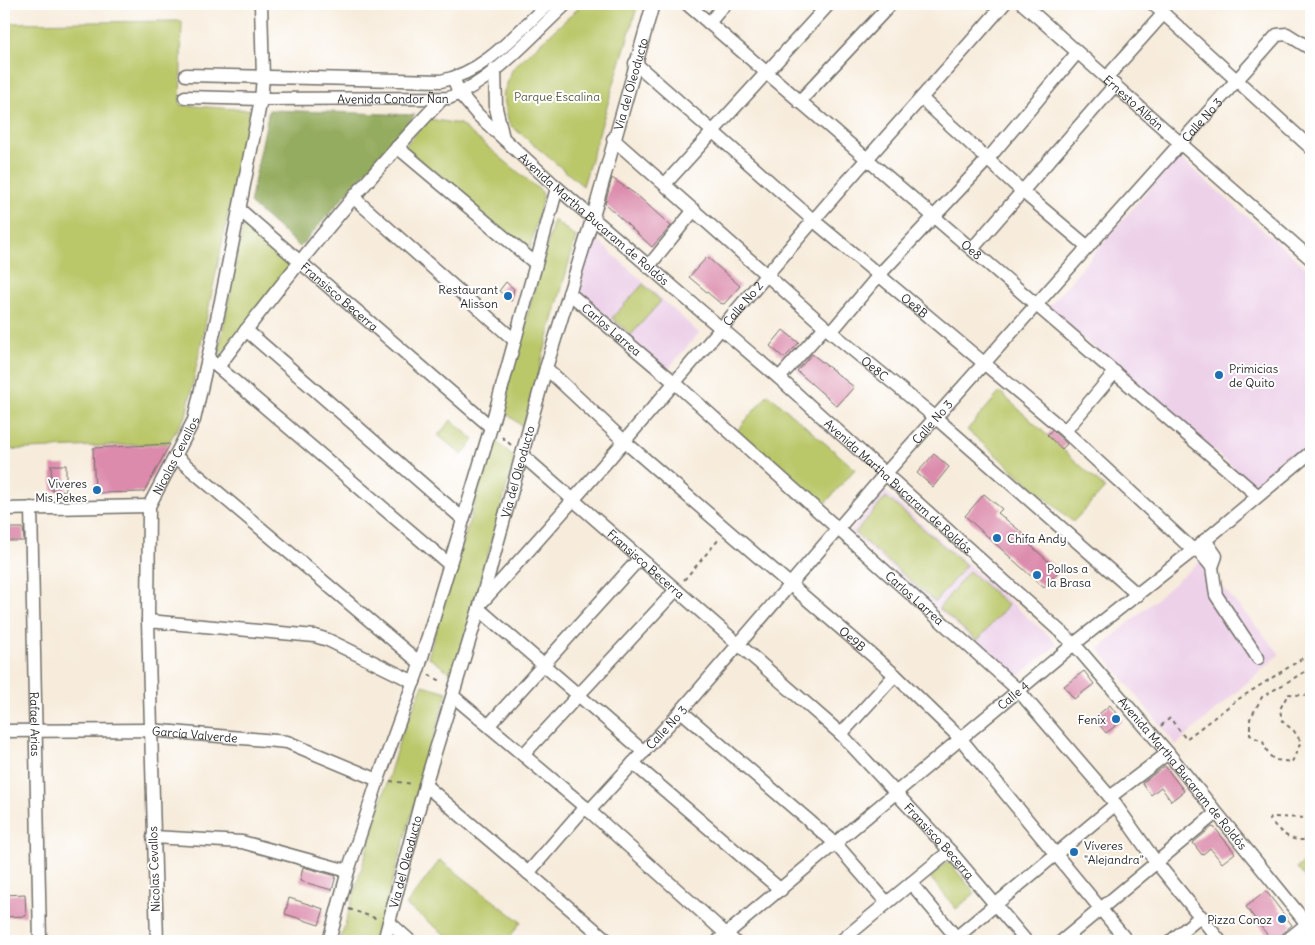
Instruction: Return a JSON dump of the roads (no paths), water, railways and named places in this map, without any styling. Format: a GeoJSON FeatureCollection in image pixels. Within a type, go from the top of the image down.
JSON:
{"type":"FeatureCollection","features":[{"type":"Feature","properties":{"kind":"street","name":"Nicolas Cevallos"},"geometry":{"type":"LineString","coordinates":[[157,941],[150,730],[148,621],[149,506],[194,420],[240,210],[261,99],[263,78],[261,4]]}},
{"type":"Feature","properties":{"kind":"street","name":"Avenida Condor Ñan"},"geometry":{"type":"LineString","coordinates":[[186,76],[442,80],[453,78],[466,74],[482,64],[548,4]]}},
{"type":"Feature","properties":{"kind":"street","name":"Avenida Condor Ñan"},"geometry":{"type":"LineString","coordinates":[[185,96],[261,99],[442,99],[460,94],[495,70],[566,4]]}},
{"type":"Feature","properties":{"kind":"street","name":"Via del Oleoducto"},"geometry":{"type":"LineString","coordinates":[[384,941],[426,785],[480,606],[546,368],[592,220],[613,139],[653,4]]}},
{"type":"Feature","properties":{"kind":"street","name":"Oe8"},"geometry":{"type":"LineString","coordinates":[[687,4],[1256,495]]}},
{"type":"Feature","properties":{"kind":"street"},"geometry":{"type":"LineString","coordinates":[[709,23],[725,4]]}},
{"type":"Feature","properties":{"kind":"street"},"geometry":{"type":"LineString","coordinates":[[665,184],[712,130],[829,4]]}},
{"type":"Feature","properties":{"kind":"street"},"geometry":{"type":"LineString","coordinates":[[799,102],[891,4]]}},
{"type":"Feature","properties":{"kind":"street","name":"Calle No 2"},"geometry":{"type":"LineString","coordinates":[[480,606],[574,501],[813,220],[922,99],[1004,4]]}},
{"type":"Feature","properties":{"kind":"street","name":"Ernesto Albán"},"geometry":{"type":"LineString","coordinates":[[1023,4],[1311,258]]}},
{"type":"Feature","properties":{"kind":"street"},"geometry":{"type":"LineString","coordinates":[[1154,4],[1236,82],[1311,148]]}},
{"type":"Feature","properties":{"kind":"street"},"geometry":{"type":"LineString","coordinates":[[972,249],[1023,192],[1164,13]]}},
{"type":"Feature","properties":{"kind":"street","name":"Calle No 3"},"geometry":{"type":"LineString","coordinates":[[528,873],[587,809],[644,752],[886,473],[1277,35],[1287,34],[1311,49]]}},
{"type":"Feature","properties":{"kind":"street"},"geometry":{"type":"LineString","coordinates":[[779,378],[934,218],[988,159],[1077,53]]}},
{"type":"Feature","properties":{"kind":"street","name":"Oe8B"},"geometry":{"type":"LineString","coordinates":[[635,63],[813,220],[1065,431],[1198,546]]}},
{"type":"Feature","properties":{"kind":"street"},"geometry":{"type":"LineString","coordinates":[[495,70],[496,108],[503,138]]}},
{"type":"Feature","properties":{"kind":"street","name":"Avenida Martha Bucaram de Roldós"},"geometry":{"type":"LineString","coordinates":[[453,78],[460,94],[478,115],[592,220],[779,378],[1074,644],[1168,753],[1309,926]]}},
{"type":"Feature","properties":{"kind":"street"},"geometry":{"type":"LineString","coordinates":[[218,367],[246,330],[396,147],[442,99]]}},
{"type":"Feature","properties":{"kind":"street"},"geometry":{"type":"LineString","coordinates":[[922,99],[1023,192],[1088,247]]}},
{"type":"Feature","properties":{"kind":"street","name":"Oe8C"},"geometry":{"type":"LineString","coordinates":[[613,139],[828,329],[936,418],[1138,595]]}},
{"type":"Feature","properties":{"kind":"street"},"geometry":{"type":"LineString","coordinates":[[396,147],[535,264]]}},
{"type":"Feature","properties":{"kind":"street"},"geometry":{"type":"LineString","coordinates":[[329,941],[348,871],[417,672],[450,565],[557,188]]}},
{"type":"Feature","properties":{"kind":"street"},"geometry":{"type":"LineString","coordinates":[[354,198],[514,339]]}},
{"type":"Feature","properties":{"kind":"street","name":"Fransisco Becerra"},"geometry":{"type":"LineString","coordinates":[[240,210],[490,427]]}},
{"type":"Feature","properties":{"kind":"street"},"geometry":{"type":"LineString","coordinates":[[648,267],[694,210]]}},
{"type":"Feature","properties":{"kind":"street","name":"Carlos Larrea"},"geometry":{"type":"LineString","coordinates":[[569,293],[674,382],[1018,690],[1113,800],[1156,862],[1220,941]]}},
{"type":"Feature","properties":{"kind":"street"},"geometry":{"type":"LineString","coordinates":[[246,330],[462,519]]}},
{"type":"Feature","properties":{"kind":"street"},"geometry":{"type":"LineString","coordinates":[[207,358],[450,565]]}},
{"type":"Feature","properties":{"kind":"street","name":"Oe9B"},"geometry":{"type":"LineString","coordinates":[[546,368],[624,441],[895,676],[960,738],[1100,910],[1128,941]]}},
{"type":"Feature","properties":{"kind":"street"},"geometry":{"type":"LineString","coordinates":[[1065,431],[1115,372]]}},
{"type":"Feature","properties":{"kind":"street","name":"Calle 4"},"geometry":{"type":"LineString","coordinates":[[727,939],[781,890],[960,738],[1074,644],[1138,595],[1256,495],[1311,452]]}},
{"type":"Feature","properties":{"kind":"street","name":"Fransisco Becerra"},"geometry":{"type":"LineString","coordinates":[[522,455],[841,734],[950,851],[1026,941]]}},
{"type":"Feature","properties":{"kind":"street"},"geometry":{"type":"LineString","coordinates":[[175,456],[417,672]]}},
{"type":"Feature","properties":{"kind":"street"},"geometry":{"type":"LineString","coordinates":[[4,509],[149,506]]}},
{"type":"Feature","properties":{"kind":"street","name":"Rafael Arias"},"geometry":{"type":"LineString","coordinates":[[31,508],[40,941]]}},
{"type":"Feature","properties":{"kind":"street"},"geometry":{"type":"LineString","coordinates":[[1198,546],[1216,556],[1212,567],[1216,594],[1258,658]]}},
{"type":"Feature","properties":{"kind":"street"},"geometry":{"type":"LineString","coordinates":[[490,725],[639,559]]}},
{"type":"Feature","properties":{"kind":"street"},"geometry":{"type":"LineString","coordinates":[[523,755],[676,590]]}},
{"type":"Feature","properties":{"kind":"street"},"geometry":{"type":"LineString","coordinates":[[480,606],[543,665],[644,752]]}},
{"type":"Feature","properties":{"kind":"street"},"geometry":{"type":"LineString","coordinates":[[148,621],[315,636],[417,672]]}},
{"type":"Feature","properties":{"kind":"street"},"geometry":{"type":"LineString","coordinates":[[841,734],[895,676]]}},
{"type":"Feature","properties":{"kind":"street"},"geometry":{"type":"LineString","coordinates":[[454,691],[523,755],[587,809],[727,939]]}},
{"type":"Feature","properties":{"kind":"street"},"geometry":{"type":"LineString","coordinates":[[681,710],[835,844],[886,904]]}},
{"type":"Feature","properties":{"kind":"street","name":"García Valverde"},"geometry":{"type":"LineString","coordinates":[[4,731],[37,729],[150,730],[287,742],[378,780]]}},
{"type":"Feature","properties":{"kind":"street"},"geometry":{"type":"LineString","coordinates":[[911,884],[954,939],[1056,856],[1113,800],[1168,753]]}},
{"type":"Feature","properties":{"kind":"street"},"geometry":{"type":"LineString","coordinates":[[633,763],[781,890]]}},
{"type":"Feature","properties":{"kind":"street"},"geometry":{"type":"LineString","coordinates":[[426,785],[608,941]]}},
{"type":"Feature","properties":{"kind":"street"},"geometry":{"type":"LineString","coordinates":[[1062,941],[1216,813]]}},
{"type":"Feature","properties":{"kind":"street"},"geometry":{"type":"LineString","coordinates":[[153,837],[242,842],[348,871]]}},
{"type":"Feature","properties":{"kind":"street"},"geometry":{"type":"LineString","coordinates":[[841,941],[950,851]]}},
{"type":"Feature","properties":{"kind":"street"},"geometry":{"type":"LineString","coordinates":[[1171,941],[1201,916]]}},
{"type":"Feature","properties":{"kind":"street"},"geometry":{"type":"LineString","coordinates":[[390,923],[410,941]]}},
{"type":"Feature","properties":{"kind":"street"},"geometry":{"type":"LineString","coordinates":[[1286,941],[1309,926]]}},
{"type":"Feature","properties":{"kind":"place","name":"Restaurant Alisson"},"geometry":{"type":"Point","coordinates":[508,296]}},
{"type":"Feature","properties":{"kind":"place","name":"Primicias de Quito"},"geometry":{"type":"Point","coordinates":[1219,375]}},
{"type":"Feature","properties":{"kind":"place","name":"Viveres Mis Pekes"},"geometry":{"type":"Point","coordinates":[97,490]}},
{"type":"Feature","properties":{"kind":"place","name":"Chifa Andy"},"geometry":{"type":"Point","coordinates":[997,538]}},
{"type":"Feature","properties":{"kind":"place","name":"Pollos a la Brasa"},"geometry":{"type":"Point","coordinates":[1037,575]}},
{"type":"Feature","properties":{"kind":"place","name":"Fenix"},"geometry":{"type":"Point","coordinates":[1116,719]}},
{"type":"Feature","properties":{"kind":"place","name":"Víveres \"Alejandra\""},"geometry":{"type":"Point","coordinates":[1074,852]}},
{"type":"Feature","properties":{"kind":"place","name":"Pizza Conoz"},"geometry":{"type":"Point","coordinates":[1282,919]}},
{"type":"Feature","properties":{"kind":"park label","name":"Parque Escalina"},"geometry":{"type":"Point","coordinates":[557,96]}}]}
